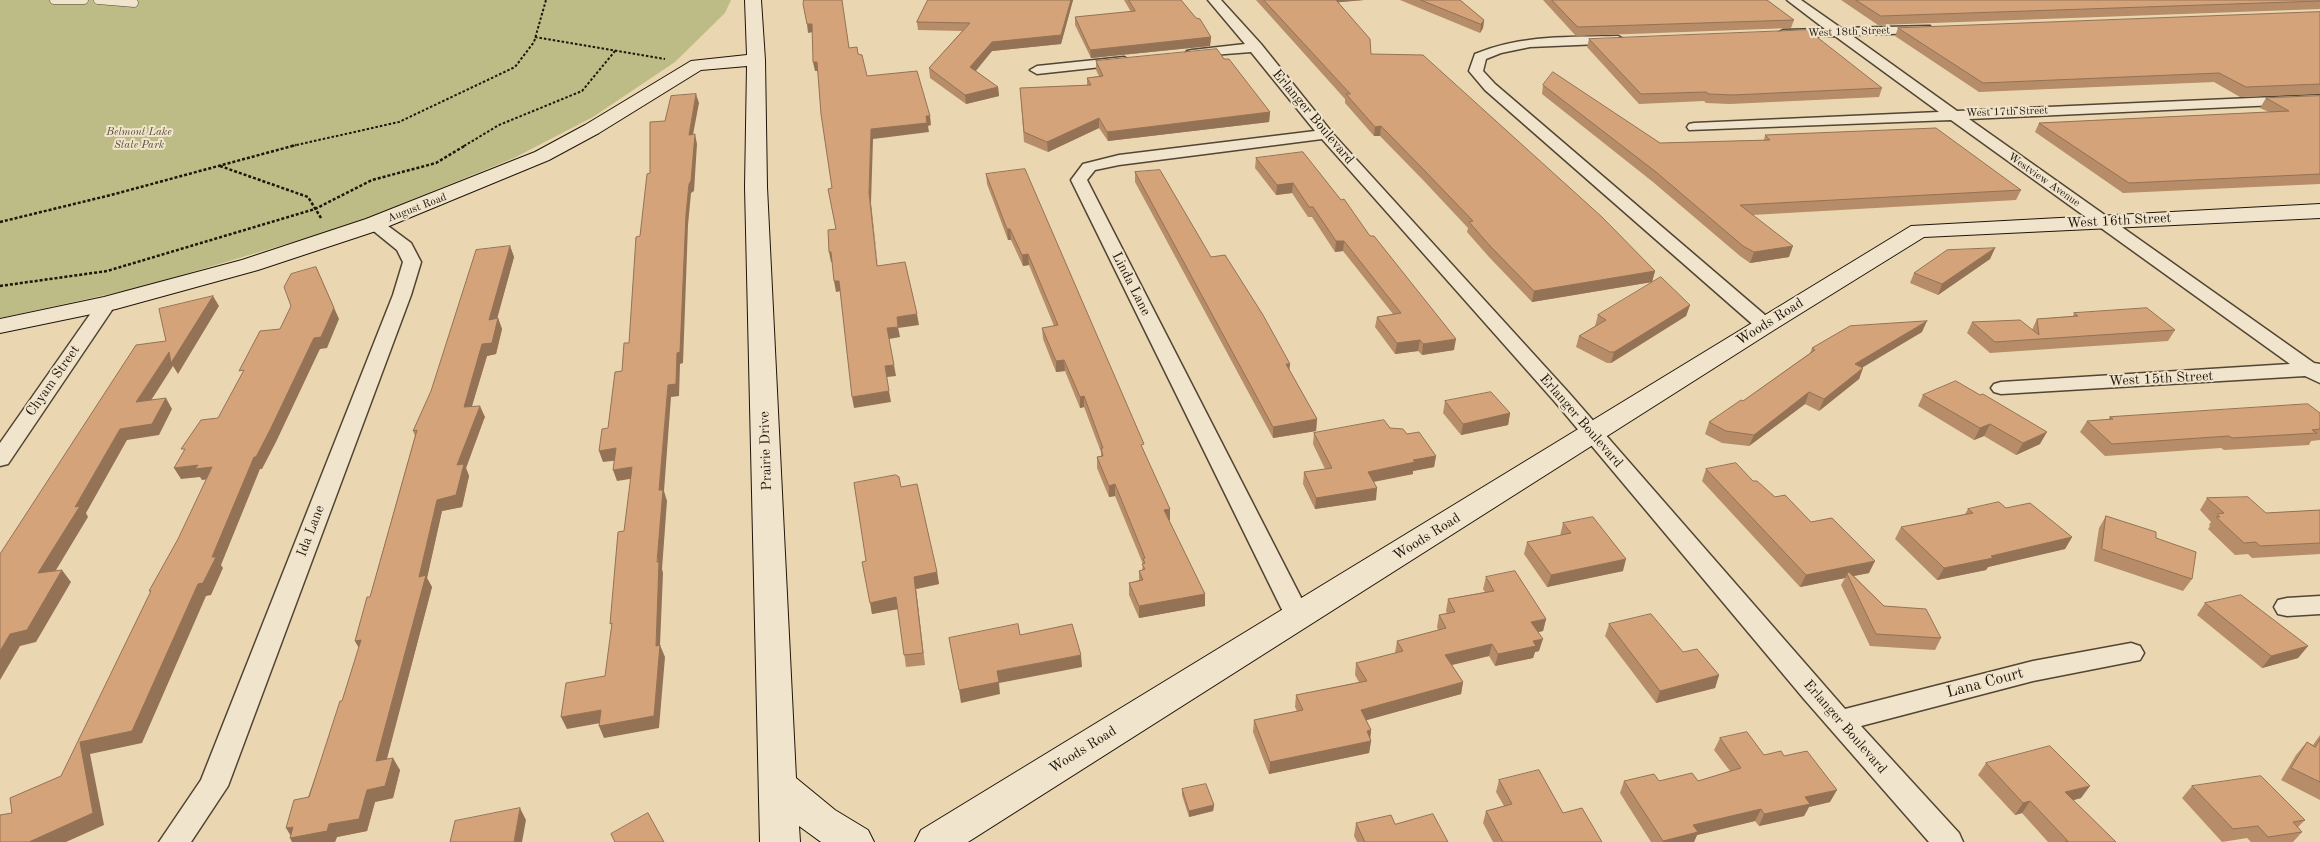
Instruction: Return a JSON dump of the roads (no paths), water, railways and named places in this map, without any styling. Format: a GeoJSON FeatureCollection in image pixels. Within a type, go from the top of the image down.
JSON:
{"type":"FeatureCollection","features":[{"type":"Feature","properties":{"kind":"street"},"geometry":{"type":"LineString","coordinates":[[753,0],[756,60]]}},
{"type":"Feature","properties":{"kind":"street","name":"Erlanger Boulevard"},"geometry":{"type":"LineString","coordinates":[[1214,0],[1256,47],[1326,134],[1593,433],[1840,721],[1948,842]]}},
{"type":"Feature","properties":{"kind":"street","name":"Westview Avenue"},"geometry":{"type":"LineString","coordinates":[[1793,0],[2317,372]]}},
{"type":"Feature","properties":{"kind":"street","name":"West 18th Street"},"geometry":{"type":"LineString","coordinates":[[1768,35],[1935,28]]}},
{"type":"Feature","properties":{"kind":"street"},"geometry":{"type":"LineString","coordinates":[[1629,40],[1522,44],[1496,49],[1480,57],[1476,71],[1490,86],[1765,325]]}},
{"type":"Feature","properties":{"kind":"street"},"geometry":{"type":"LineString","coordinates":[[1179,55],[1256,47]]}},
{"type":"Feature","properties":{"kind":"street","name":"August Road"},"geometry":{"type":"LineString","coordinates":[[0,326],[107,304],[250,265],[374,224],[542,156],[592,129],[697,65],[756,60]]}},
{"type":"Feature","properties":{"kind":"street","name":"Prairie Drive"},"geometry":{"type":"LineString","coordinates":[[756,60],[756,187],[780,842]]}},
{"type":"Feature","properties":{"kind":"street"},"geometry":{"type":"LineString","coordinates":[[1037,70],[1141,60]]}},
{"type":"Feature","properties":{"kind":"street","name":"West 17th Street"},"geometry":{"type":"LineString","coordinates":[[1694,127],[2320,99]]}},
{"type":"Feature","properties":{"kind":"street","name":"Linda Lane"},"geometry":{"type":"LineString","coordinates":[[1298,617],[1079,180],[1089,167],[1119,160],[1326,134]]}},
{"type":"Feature","properties":{"kind":"street","name":"West 16th Street"},"geometry":{"type":"LineString","coordinates":[[1919,232],[2320,211]]}},
{"type":"Feature","properties":{"kind":"street","name":"Ida Lane"},"geometry":{"type":"LineString","coordinates":[[174,842],[214,786],[402,296],[412,262],[405,247],[374,224]]}},
{"type":"Feature","properties":{"kind":"street","name":"Woods Road"},"geometry":{"type":"LineString","coordinates":[[935,842],[1765,325],[1919,232]]}},
{"type":"Feature","properties":{"kind":"street","name":"Chyam Street"},"geometry":{"type":"LineString","coordinates":[[0,459],[107,304]]}},
{"type":"Feature","properties":{"kind":"street","name":"West 15th Street"},"geometry":{"type":"LineString","coordinates":[[2001,388],[2317,372]]}},
{"type":"Feature","properties":{"kind":"street"},"geometry":{"type":"LineString","coordinates":[[2287,607],[2320,605]]}},
{"type":"Feature","properties":{"kind":"street","name":"Lana Court"},"geometry":{"type":"LineString","coordinates":[[1840,721],[2034,670],[2131,653]]}},
{"type":"Feature","properties":{"kind":"street"},"geometry":{"type":"LineString","coordinates":[[778,785],[821,822],[854,842]]}},
{"type":"Feature","properties":{"kind":"lane"},"geometry":{"type":"LineString","coordinates":[[54,0],[84,0]]}},
{"type":"Feature","properties":{"kind":"lane"},"geometry":{"type":"LineString","coordinates":[[98,0],[134,3]]}},
{"type":"Feature","properties":{"kind":"park label","name":"Belmont Lake State Park"},"geometry":{"type":"Point","coordinates":[139,138]}}]}
